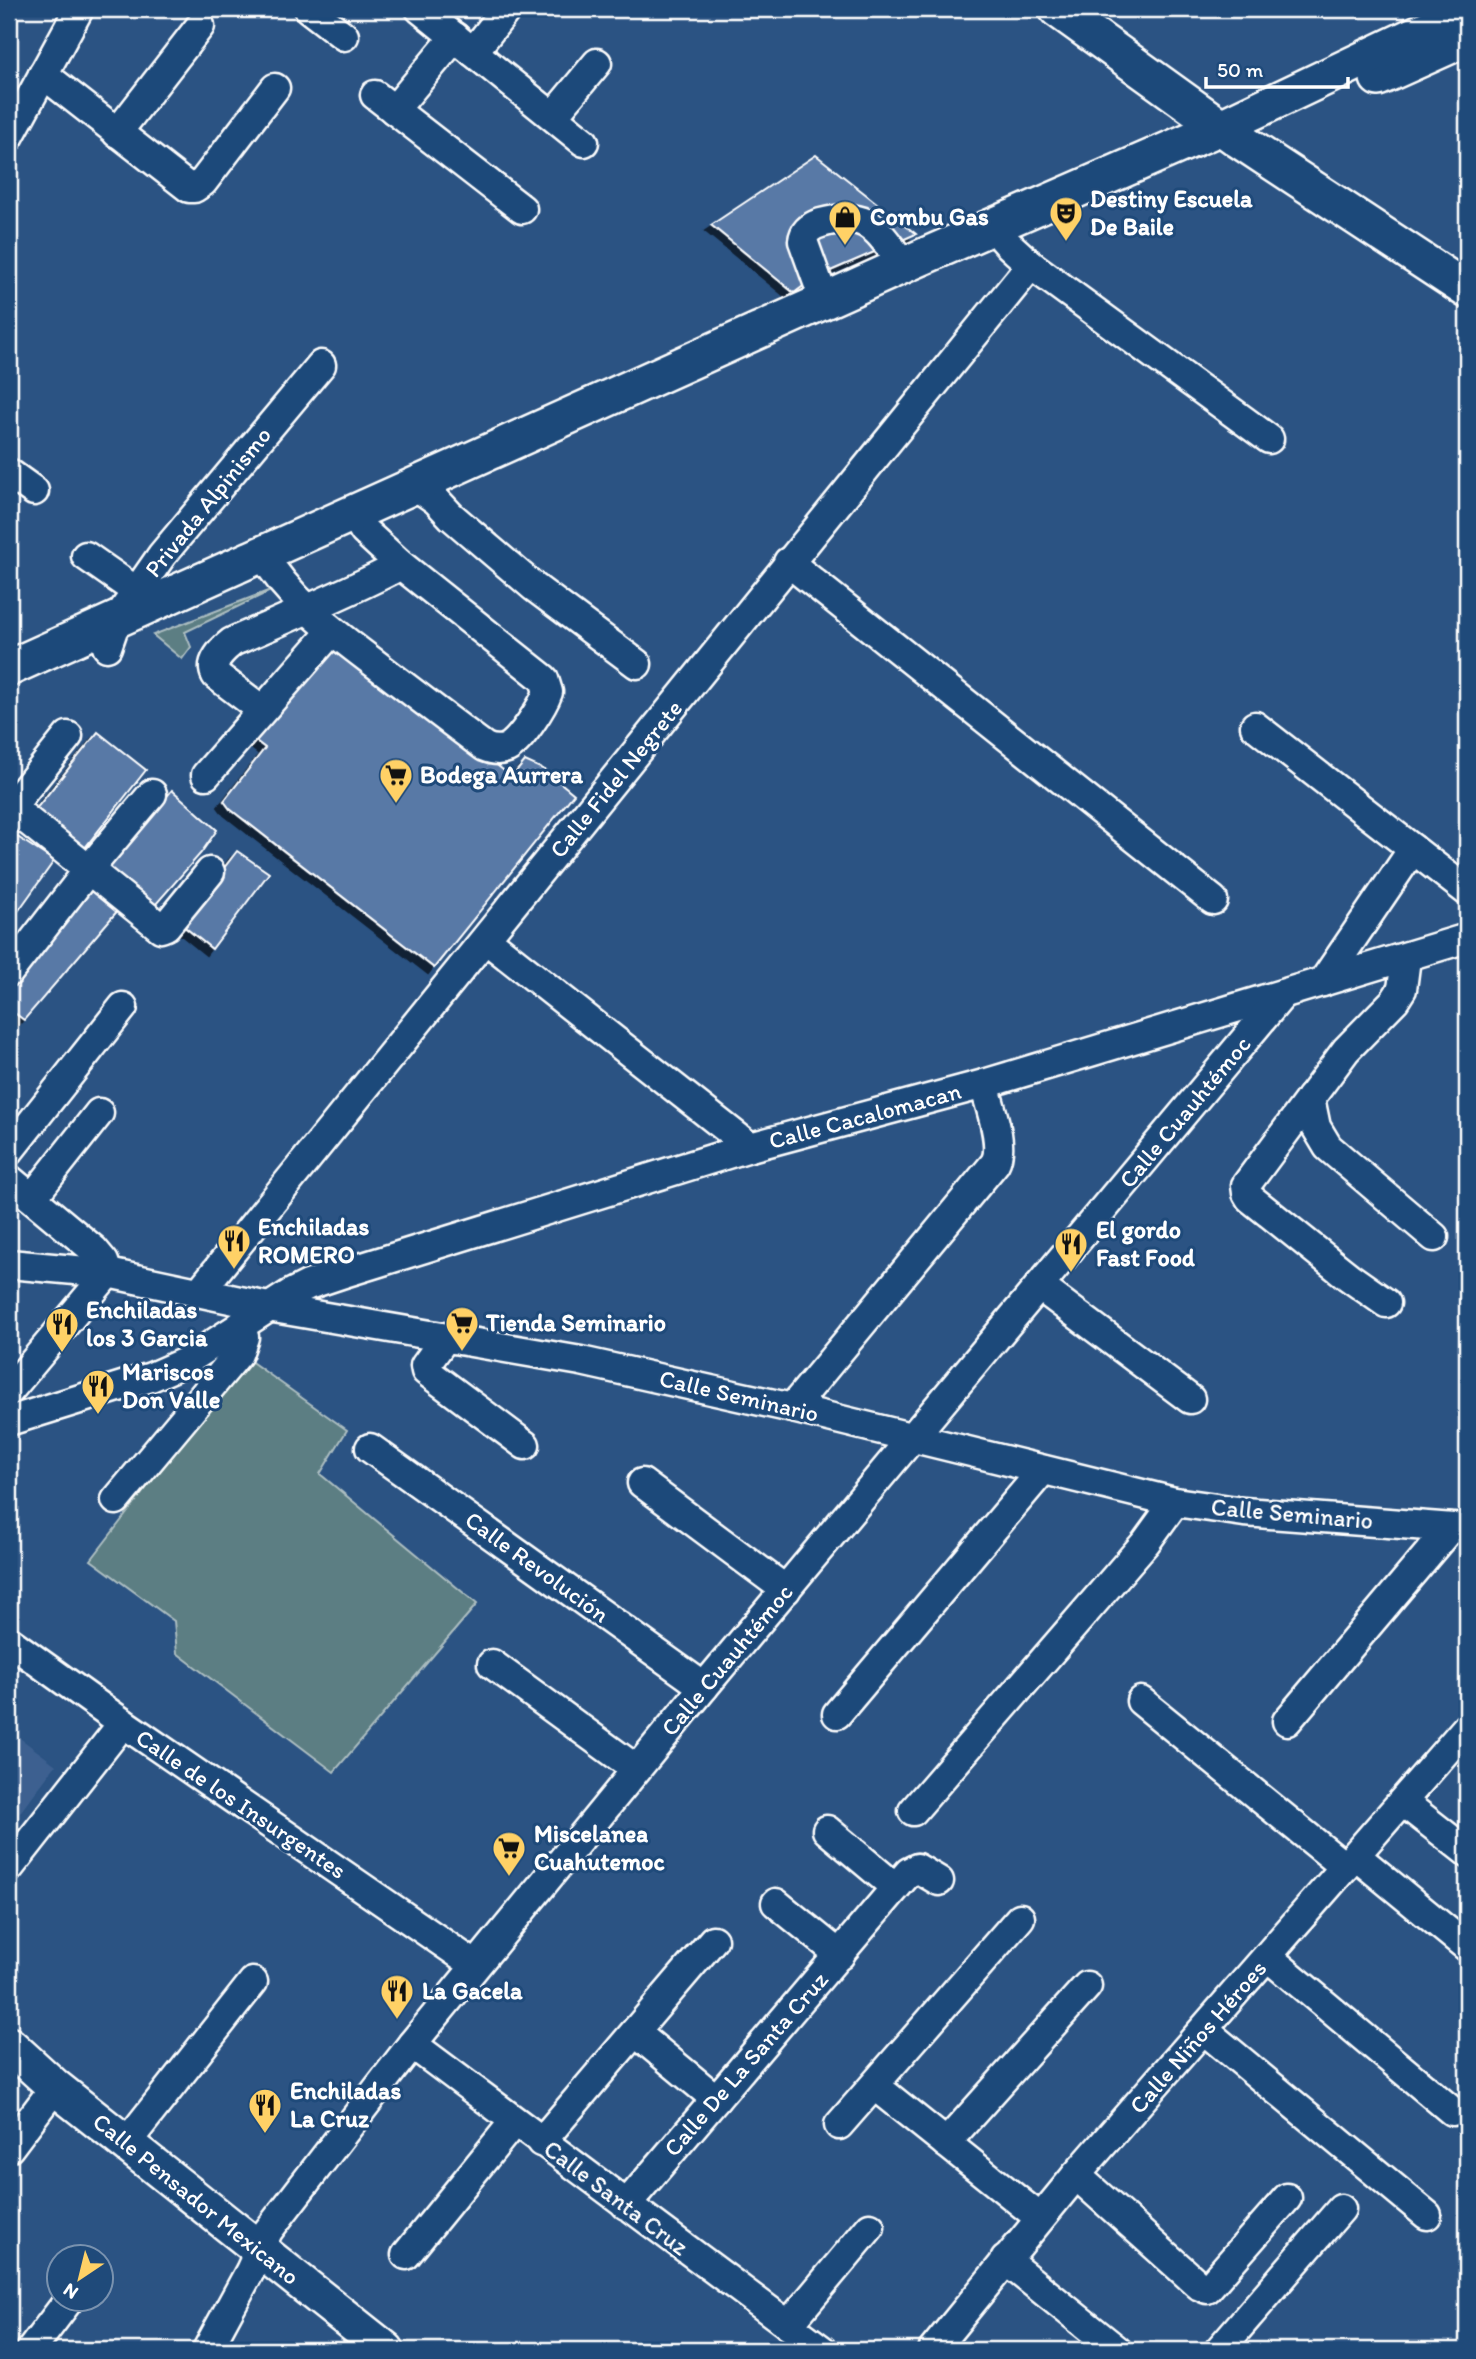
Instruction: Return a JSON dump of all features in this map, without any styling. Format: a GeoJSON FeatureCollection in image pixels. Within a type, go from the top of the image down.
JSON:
{"type":"FeatureCollection","features":[{"type":"Feature","properties":{"kind":"main road"},"geometry":{"type":"LineString","coordinates":[[1057,9],[1230,133],[1467,290]]}},
{"type":"Feature","properties":{"kind":"main road"},"geometry":{"type":"LineString","coordinates":[[9,690],[111,634],[426,493],[1064,221],[1230,133],[1463,18]]}},
{"type":"Feature","properties":{"kind":"main road"},"geometry":{"type":"LineString","coordinates":[[426,493],[904,265],[1011,245]]}},
{"type":"Feature","properties":{"kind":"main road"},"geometry":{"type":"LineString","coordinates":[[9,667],[111,634]]}},
{"type":"Feature","properties":{"kind":"main road","name":"Calle Pensador Mexicano"},"geometry":{"type":"LineString","coordinates":[[9,2045],[55,2087],[386,2350]]}},
{"type":"Feature","properties":{"kind":"street"},"geometry":{"type":"LineString","coordinates":[[12,121],[43,74],[79,9]]}},
{"type":"Feature","properties":{"kind":"street"},"geometry":{"type":"LineString","coordinates":[[309,9],[344,36]]}},
{"type":"Feature","properties":{"kind":"street"},"geometry":{"type":"LineString","coordinates":[[420,9],[584,142]]}},
{"type":"Feature","properties":{"kind":"street"},"geometry":{"type":"LineString","coordinates":[[507,9],[385,103],[522,209]]}},
{"type":"Feature","properties":{"kind":"street"},"geometry":{"type":"LineString","coordinates":[[117,133],[200,26]]}},
{"type":"Feature","properties":{"kind":"street"},"geometry":{"type":"LineString","coordinates":[[553,116],[597,63]]}},
{"type":"Feature","properties":{"kind":"street"},"geometry":{"type":"LineString","coordinates":[[43,74],[185,186],[194,188],[203,182],[275,88]]}},
{"type":"Feature","properties":{"kind":"street"},"geometry":{"type":"LineString","coordinates":[[825,302],[803,241],[806,232],[813,226],[847,218],[870,225],[882,234],[904,265]]}},
{"type":"Feature","properties":{"kind":"street"},"geometry":{"type":"LineString","coordinates":[[1011,245],[1269,439]]}},
{"type":"Feature","properties":{"kind":"street","name":"Calle Fidel Negrete"},"geometry":{"type":"LineString","coordinates":[[200,1292],[487,940],[788,562],[1011,245]]}},
{"type":"Feature","properties":{"kind":"street","name":"Privada Alpinismo"},"geometry":{"type":"LineString","coordinates":[[111,634],[136,591],[162,555],[321,365]]}},
{"type":"Feature","properties":{"kind":"street"},"geometry":{"type":"LineString","coordinates":[[9,473],[34,491]]}},
{"type":"Feature","properties":{"kind":"street"},"geometry":{"type":"LineString","coordinates":[[426,493],[534,587],[637,664]]}},
{"type":"Feature","properties":{"kind":"street"},"geometry":{"type":"LineString","coordinates":[[269,563],[308,609],[332,631],[485,747],[499,750],[509,747],[545,699],[547,687],[544,679],[401,565],[359,523]]}},
{"type":"Feature","properties":{"kind":"street"},"geometry":{"type":"LineString","coordinates":[[86,556],[136,591]]}},
{"type":"Feature","properties":{"kind":"street"},"geometry":{"type":"LineString","coordinates":[[788,562],[1213,900]]}},
{"type":"Feature","properties":{"kind":"street"},"geometry":{"type":"LineString","coordinates":[[262,710],[213,670],[214,663],[232,642],[360,587],[401,565]]}},
{"type":"Feature","properties":{"kind":"street"},"geometry":{"type":"LineString","coordinates":[[206,775],[332,631]]}},
{"type":"Feature","properties":{"kind":"street"},"geometry":{"type":"LineString","coordinates":[[1255,726],[1467,891]]}},
{"type":"Feature","properties":{"kind":"street"},"geometry":{"type":"LineString","coordinates":[[68,736],[10,809],[161,928],[166,926],[210,872]]}},
{"type":"Feature","properties":{"kind":"street"},"geometry":{"type":"LineString","coordinates":[[9,972],[89,869],[152,794]]}},
{"type":"Feature","properties":{"kind":"street"},"geometry":{"type":"LineString","coordinates":[[1322,982],[1413,849]]}},
{"type":"Feature","properties":{"kind":"street","name":"Calle Cacalomacan"},"geometry":{"type":"LineString","coordinates":[[9,1421],[151,1377],[185,1362],[268,1307],[308,1286],[344,1273],[750,1147],[984,1084],[1467,938]]}},
{"type":"Feature","properties":{"kind":"street"},"geometry":{"type":"LineString","coordinates":[[487,940],[750,1147]]}},
{"type":"Feature","properties":{"kind":"street"},"geometry":{"type":"LineString","coordinates":[[1386,1303],[1349,1277],[1247,1192],[1246,1185],[1346,1050],[1395,1000],[1402,989],[1406,958]]}},
{"type":"Feature","properties":{"kind":"street","name":"Calle Cuauhtémoc"},"geometry":{"type":"LineString","coordinates":[[207,2350],[276,2219],[412,2044],[704,1687],[1283,994]]}},
{"type":"Feature","properties":{"kind":"street"},"geometry":{"type":"LineString","coordinates":[[9,1151],[123,1007]]}},
{"type":"Feature","properties":{"kind":"street"},"geometry":{"type":"LineString","coordinates":[[792,1408],[995,1163],[999,1156],[999,1146],[984,1084]]}},
{"type":"Feature","properties":{"kind":"street"},"geometry":{"type":"LineString","coordinates":[[1310,1098],[1316,1127],[1328,1147],[1434,1237]]}},
{"type":"Feature","properties":{"kind":"street"},"geometry":{"type":"LineString","coordinates":[[33,1198],[99,1114]]}},
{"type":"Feature","properties":{"kind":"street"},"geometry":{"type":"LineString","coordinates":[[9,1179],[94,1251],[104,1262],[108,1273],[9,1391]]}},
{"type":"Feature","properties":{"kind":"street","name":"Calle Seminario"},"geometry":{"type":"LineString","coordinates":[[9,1264],[108,1273],[268,1307],[581,1360],[792,1408],[1175,1502],[1244,1513],[1459,1528]]}},
{"type":"Feature","properties":{"kind":"street"},"geometry":{"type":"LineString","coordinates":[[1039,1286],[1190,1399]]}},
{"type":"Feature","properties":{"kind":"street"},"geometry":{"type":"LineString","coordinates":[[116,1500],[238,1354],[244,1337],[240,1326]]}},
{"type":"Feature","properties":{"kind":"street"},"geometry":{"type":"LineString","coordinates":[[445,1338],[427,1363],[426,1371],[525,1444]]}},
{"type":"Feature","properties":{"kind":"street","name":"Calle Revolución"},"geometry":{"type":"LineString","coordinates":[[370,1448],[704,1687]]}},
{"type":"Feature","properties":{"kind":"street"},"geometry":{"type":"LineString","coordinates":[[836,1714],[1043,1470]]}},
{"type":"Feature","properties":{"kind":"street"},"geometry":{"type":"LineString","coordinates":[[642,1483],[786,1590]]}},
{"type":"Feature","properties":{"kind":"street"},"geometry":{"type":"LineString","coordinates":[[913,1811],[1146,1542],[1175,1502]]}},
{"type":"Feature","properties":{"kind":"street"},"geometry":{"type":"LineString","coordinates":[[1287,1721],[1459,1528]]}},
{"type":"Feature","properties":{"kind":"street","name":"Calle de los Insurgentes"},"geometry":{"type":"LineString","coordinates":[[9,1641],[123,1723],[475,1965]]}},
{"type":"Feature","properties":{"kind":"street"},"geometry":{"type":"LineString","coordinates":[[492,1664],[636,1769]]}},
{"type":"Feature","properties":{"kind":"street"},"geometry":{"type":"LineString","coordinates":[[1140,1702],[1467,1947]]}},
{"type":"Feature","properties":{"kind":"street"},"geometry":{"type":"LineString","coordinates":[[9,1868],[123,1723]]}},
{"type":"Feature","properties":{"kind":"street","name":"Calle Niños Héroes"},"geometry":{"type":"LineString","coordinates":[[933,2350],[1076,2175],[1467,1727]]}},
{"type":"Feature","properties":{"kind":"street"},"geometry":{"type":"LineString","coordinates":[[1404,1802],[1467,1852]]}},
{"type":"Feature","properties":{"kind":"street"},"geometry":{"type":"LineString","coordinates":[[827,1830],[895,1887]]}},
{"type":"Feature","properties":{"kind":"street"},"geometry":{"type":"LineString","coordinates":[[840,1955],[895,1887],[915,1868],[939,1881]]}},
{"type":"Feature","properties":{"kind":"street","name":"Calle De La Santa Cruz"},"geometry":{"type":"LineString","coordinates":[[626,2205],[840,1955],[776,1903]]}},
{"type":"Feature","properties":{"kind":"street"},"geometry":{"type":"LineString","coordinates":[[839,2125],[1020,1918]]}},
{"type":"Feature","properties":{"kind":"street"},"geometry":{"type":"LineString","coordinates":[[541,2142],[713,1940]]}},
{"type":"Feature","properties":{"kind":"street"},"geometry":{"type":"LineString","coordinates":[[1268,1956],[1452,2111]]}},
{"type":"Feature","properties":{"kind":"street"},"geometry":{"type":"LineString","coordinates":[[127,2142],[253,1982]]}},
{"type":"Feature","properties":{"kind":"street"},"geometry":{"type":"LineString","coordinates":[[946,2143],[1087,1986]]}},
{"type":"Feature","properties":{"kind":"street"},"geometry":{"type":"LineString","coordinates":[[1204,2030],[1427,2216]]}},
{"type":"Feature","properties":{"kind":"street"},"geometry":{"type":"LineString","coordinates":[[635,2032],[716,2099]]}},
{"type":"Feature","properties":{"kind":"street","name":"Calle Santa Cruz"},"geometry":{"type":"LineString","coordinates":[[412,2044],[804,2341]]}},
{"type":"Feature","properties":{"kind":"street"},"geometry":{"type":"LineString","coordinates":[[875,2085],[1040,2218]]}},
{"type":"Feature","properties":{"kind":"street"},"geometry":{"type":"LineString","coordinates":[[9,2148],[55,2087]]}},
{"type":"Feature","properties":{"kind":"street"},"geometry":{"type":"LineString","coordinates":[[406,2255],[514,2122]]}},
{"type":"Feature","properties":{"kind":"street"},"geometry":{"type":"LineString","coordinates":[[1076,2175],[1203,2288],[1211,2287],[1287,2198]]}},
{"type":"Feature","properties":{"kind":"street"},"geometry":{"type":"LineString","coordinates":[[1219,2350],[1341,2209]]}},
{"type":"Feature","properties":{"kind":"street"},"geometry":{"type":"LineString","coordinates":[[804,2341],[870,2227]]}},
{"type":"Feature","properties":{"kind":"street"},"geometry":{"type":"LineString","coordinates":[[1006,2260],[1117,2350]]}},
{"type":"Feature","properties":{"kind":"street"},"geometry":{"type":"LineString","coordinates":[[31,2350],[58,2314]]}},
{"type":"Feature","properties":{"kind":"shaded area"},"geometry":{"type":"Polygon","coordinates":[[[9,1730],[56,1765],[9,1827],[9,1730]]]}},
{"type":"Feature","properties":{"kind":"green space"},"geometry":{"type":"Polygon","coordinates":[[[281,586],[185,632],[191,647],[182,659],[153,635],[281,586]]]}},
{"type":"Feature","properties":{"kind":"green space"},"geometry":{"type":"Polygon","coordinates":[[[246,1358],[347,1430],[320,1474],[477,1604],[334,1772],[177,1653],[174,1621],[91,1560],[246,1358]]]}},
{"type":"Feature","properties":{"kind":"building"},"geometry":{"type":"Polygon","coordinates":[[[816,155],[916,234],[828,272],[794,293],[711,225],[816,155]]]}},
{"type":"Feature","properties":{"kind":"building","name":"Bodega Aurrera"},"geometry":{"type":"Polygon","coordinates":[[[333,636],[512,777],[525,761],[545,770],[574,794],[434,968],[230,809],[224,801],[265,748],[252,738],[333,636]]]}},
{"type":"Feature","properties":{"kind":"building"},"geometry":{"type":"Polygon","coordinates":[[[98,732],[146,770],[80,854],[31,815],[98,732]]]}},
{"type":"Feature","properties":{"kind":"building"},"geometry":{"type":"Polygon","coordinates":[[[172,790],[217,830],[201,853],[149,912],[102,875],[172,790]]]}},
{"type":"Feature","properties":{"kind":"building"},"geometry":{"type":"Polygon","coordinates":[[[10,832],[54,861],[9,924],[9,835],[10,832]]]}},
{"type":"Feature","properties":{"kind":"building"},"geometry":{"type":"Polygon","coordinates":[[[237,851],[269,873],[212,949],[181,924],[237,851]]]}},
{"type":"Feature","properties":{"kind":"building"},"geometry":{"type":"Polygon","coordinates":[[[94,887],[119,909],[24,1020],[9,1009],[9,988],[94,887]]]}},
{"type":"Feature","properties":{"kind":"place","name":"Destiny Escuela De Baile"},"geometry":{"type":"Point","coordinates":[1066,243]}},
{"type":"Feature","properties":{"kind":"place","name":"Combu Gas"},"geometry":{"type":"Point","coordinates":[845,247]}},
{"type":"Feature","properties":{"kind":"place","name":"Bodega Aurrera"},"geometry":{"type":"Point","coordinates":[396,805]}},
{"type":"Feature","properties":{"kind":"place","name":"Enchiladas ROMERO"},"geometry":{"type":"Point","coordinates":[234,1271]}},
{"type":"Feature","properties":{"kind":"place","name":"El gordo Fast Food"},"geometry":{"type":"Point","coordinates":[1071,1274]}},
{"type":"Feature","properties":{"kind":"place","name":"Tienda Seminario"},"geometry":{"type":"Point","coordinates":[462,1353]}},
{"type":"Feature","properties":{"kind":"place","name":"Enchiladas los 3 Garcia"},"geometry":{"type":"Point","coordinates":[62,1354]}},
{"type":"Feature","properties":{"kind":"place","name":"Mariscos Don Valle"},"geometry":{"type":"Point","coordinates":[98,1416]}},
{"type":"Feature","properties":{"kind":"place","name":"Miscelanea Cuahutemoc"},"geometry":{"type":"Point","coordinates":[509,1878]}},
{"type":"Feature","properties":{"kind":"place","name":"La Gacela"},"geometry":{"type":"Point","coordinates":[397,2021]}},
{"type":"Feature","properties":{"kind":"place","name":"Enchiladas La Cruz"},"geometry":{"type":"Point","coordinates":[265,2135]}}]}
